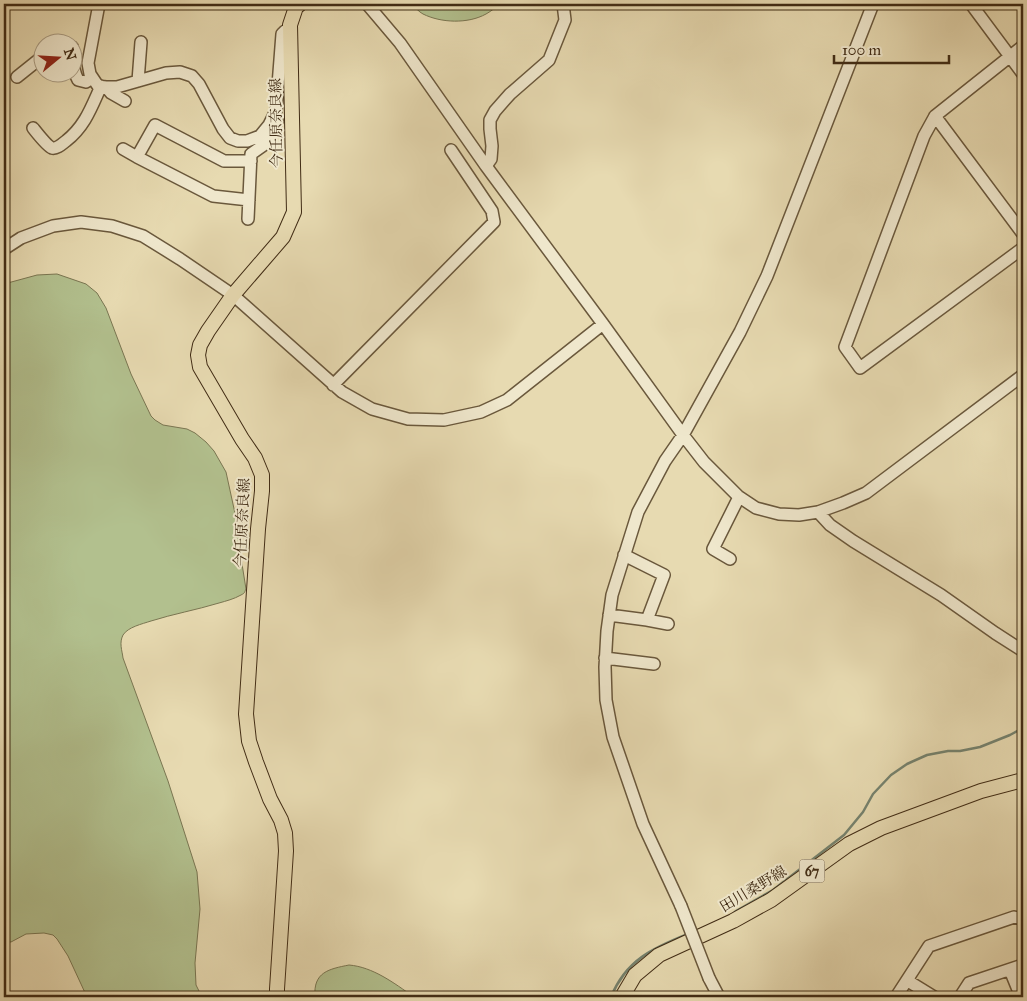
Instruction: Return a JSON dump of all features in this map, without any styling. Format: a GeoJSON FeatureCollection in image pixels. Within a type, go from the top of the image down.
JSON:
{"type":"FeatureCollection","features":[{"type":"Feature","properties":{"kind":"main road","name":"今任原奈良線"},"geometry":{"type":"LineString","coordinates":[[278,997],[286,851],[285,833],[282,820],[270,799],[249,741],[246,714],[262,475],[255,458],[200,366],[198,355],[200,344],[233,295],[283,237],[294,212],[290,25],[296,8],[300,4]]}},
{"type":"Feature","properties":{"kind":"main road","name":"田川桑野線"},"geometry":{"type":"LineString","coordinates":[[622,997],[635,975],[658,955],[733,921],[763,904],[849,844],[881,828],[981,791],[1023,780]]}},
{"type":"Feature","properties":{"kind":"street"},"geometry":{"type":"LineString","coordinates":[[99,4],[88,63],[90,74],[98,86],[117,88],[166,73],[180,72],[192,76],[199,84],[223,130],[230,138],[238,141],[247,141],[260,136],[269,125],[276,111],[282,34],[285,30],[290,30]]}},
{"type":"Feature","properties":{"kind":"street"},"geometry":{"type":"LineString","coordinates":[[367,4],[400,43],[486,166],[683,435],[704,462],[739,497],[756,508],[779,514],[799,515],[818,512],[843,504],[866,493],[1023,375]]}},
{"type":"Feature","properties":{"kind":"street"},"geometry":{"type":"LineString","coordinates":[[486,166],[491,159],[490,120],[495,111],[510,94],[549,60],[565,20],[563,4]]}},
{"type":"Feature","properties":{"kind":"street"},"geometry":{"type":"LineString","coordinates":[[718,997],[681,906],[643,824],[613,737],[606,700],[605,658],[612,595],[638,512],[665,461],[683,435],[740,332],[767,276],[874,4]]}},
{"type":"Feature","properties":{"kind":"street"},"geometry":{"type":"LineString","coordinates":[[971,4],[1023,74]]}},
{"type":"Feature","properties":{"kind":"street"},"geometry":{"type":"LineString","coordinates":[[138,81],[141,42]]}},
{"type":"Feature","properties":{"kind":"street"},"geometry":{"type":"LineString","coordinates":[[1023,46],[936,116],[924,136],[845,347],[860,368],[1023,248]]}},
{"type":"Feature","properties":{"kind":"street"},"geometry":{"type":"LineString","coordinates":[[18,77],[32,65]]}},
{"type":"Feature","properties":{"kind":"street"},"geometry":{"type":"LineString","coordinates":[[82,81],[86,82],[92,78]]}},
{"type":"Feature","properties":{"kind":"street"},"geometry":{"type":"LineString","coordinates":[[103,87],[124,101]]}},
{"type":"Feature","properties":{"kind":"street"},"geometry":{"type":"LineString","coordinates":[[33,128],[50,147],[58,147],[73,136],[84,124],[103,87]]}},
{"type":"Feature","properties":{"kind":"street"},"geometry":{"type":"LineString","coordinates":[[248,220],[251,154],[268,142],[277,122],[274,115]]}},
{"type":"Feature","properties":{"kind":"street"},"geometry":{"type":"LineString","coordinates":[[936,116],[1023,234]]}},
{"type":"Feature","properties":{"kind":"street"},"geometry":{"type":"LineString","coordinates":[[137,157],[155,125],[224,161],[251,161]]}},
{"type":"Feature","properties":{"kind":"street"},"geometry":{"type":"LineString","coordinates":[[123,149],[213,196],[249,200]]}},
{"type":"Feature","properties":{"kind":"street"},"geometry":{"type":"LineString","coordinates":[[333,385],[494,222],[492,211],[451,150]]}},
{"type":"Feature","properties":{"kind":"street"},"geometry":{"type":"LineString","coordinates":[[4,249],[21,238],[53,226],[81,222],[112,226],[143,236],[233,295],[342,392],[372,409],[408,419],[444,420],[480,412],[507,400],[603,324]]}},
{"type":"Feature","properties":{"kind":"street"},"geometry":{"type":"LineString","coordinates":[[730,559],[713,550],[739,497]]}},
{"type":"Feature","properties":{"kind":"street"},"geometry":{"type":"LineString","coordinates":[[818,512],[830,525],[853,541],[941,595],[1023,651]]}},
{"type":"Feature","properties":{"kind":"street"},"geometry":{"type":"LineString","coordinates":[[624,555],[664,575],[647,620]]}},
{"type":"Feature","properties":{"kind":"street"},"geometry":{"type":"LineString","coordinates":[[609,615],[668,624]]}},
{"type":"Feature","properties":{"kind":"street"},"geometry":{"type":"LineString","coordinates":[[605,658],[654,664]]}},
{"type":"Feature","properties":{"kind":"street"},"geometry":{"type":"LineString","coordinates":[[896,997],[929,946],[1014,916],[1023,919]]}},
{"type":"Feature","properties":{"kind":"street"},"geometry":{"type":"LineString","coordinates":[[960,997],[969,983],[1023,965]]}},
{"type":"Feature","properties":{"kind":"street"},"geometry":{"type":"LineString","coordinates":[[1010,970],[1021,997]]}},
{"type":"Feature","properties":{"kind":"street"},"geometry":{"type":"LineString","coordinates":[[908,981],[934,997]]}},
{"type":"Feature","properties":{"kind":"green space"},"geometry":{"type":"Polygon","coordinates":[[[411,4],[503,4],[479,17],[463,21],[446,21],[430,17],[411,4]]]}},
{"type":"Feature","properties":{"kind":"green space"},"geometry":{"type":"Polygon","coordinates":[[[57,274],[86,284],[97,293],[106,308],[131,374],[151,416],[163,425],[187,429],[195,433],[214,451],[226,472],[238,527],[246,589],[244,593],[227,601],[136,626],[125,632],[121,641],[123,658],[168,781],[197,872],[200,909],[195,963],[196,985],[202,997],[87,997],[68,956],[53,935],[44,933],[26,934],[11,942],[4,942],[4,284],[37,275],[57,274]]]}},
{"type":"Feature","properties":{"kind":"green space"},"geometry":{"type":"Polygon","coordinates":[[[349,965],[375,972],[414,997],[315,997],[317,982],[324,973],[349,965]]]}},
{"type":"Feature","properties":{"kind":"waterway"},"geometry":{"type":"LineString","coordinates":[[732,915],[773,890],[844,835],[863,812],[873,794],[891,775],[907,764],[927,755],[980,747],[1023,728]]}},
{"type":"Feature","properties":{"kind":"waterway"},"geometry":{"type":"LineString","coordinates":[[611,997],[617,984],[633,964],[652,950],[688,934]]}}]}
